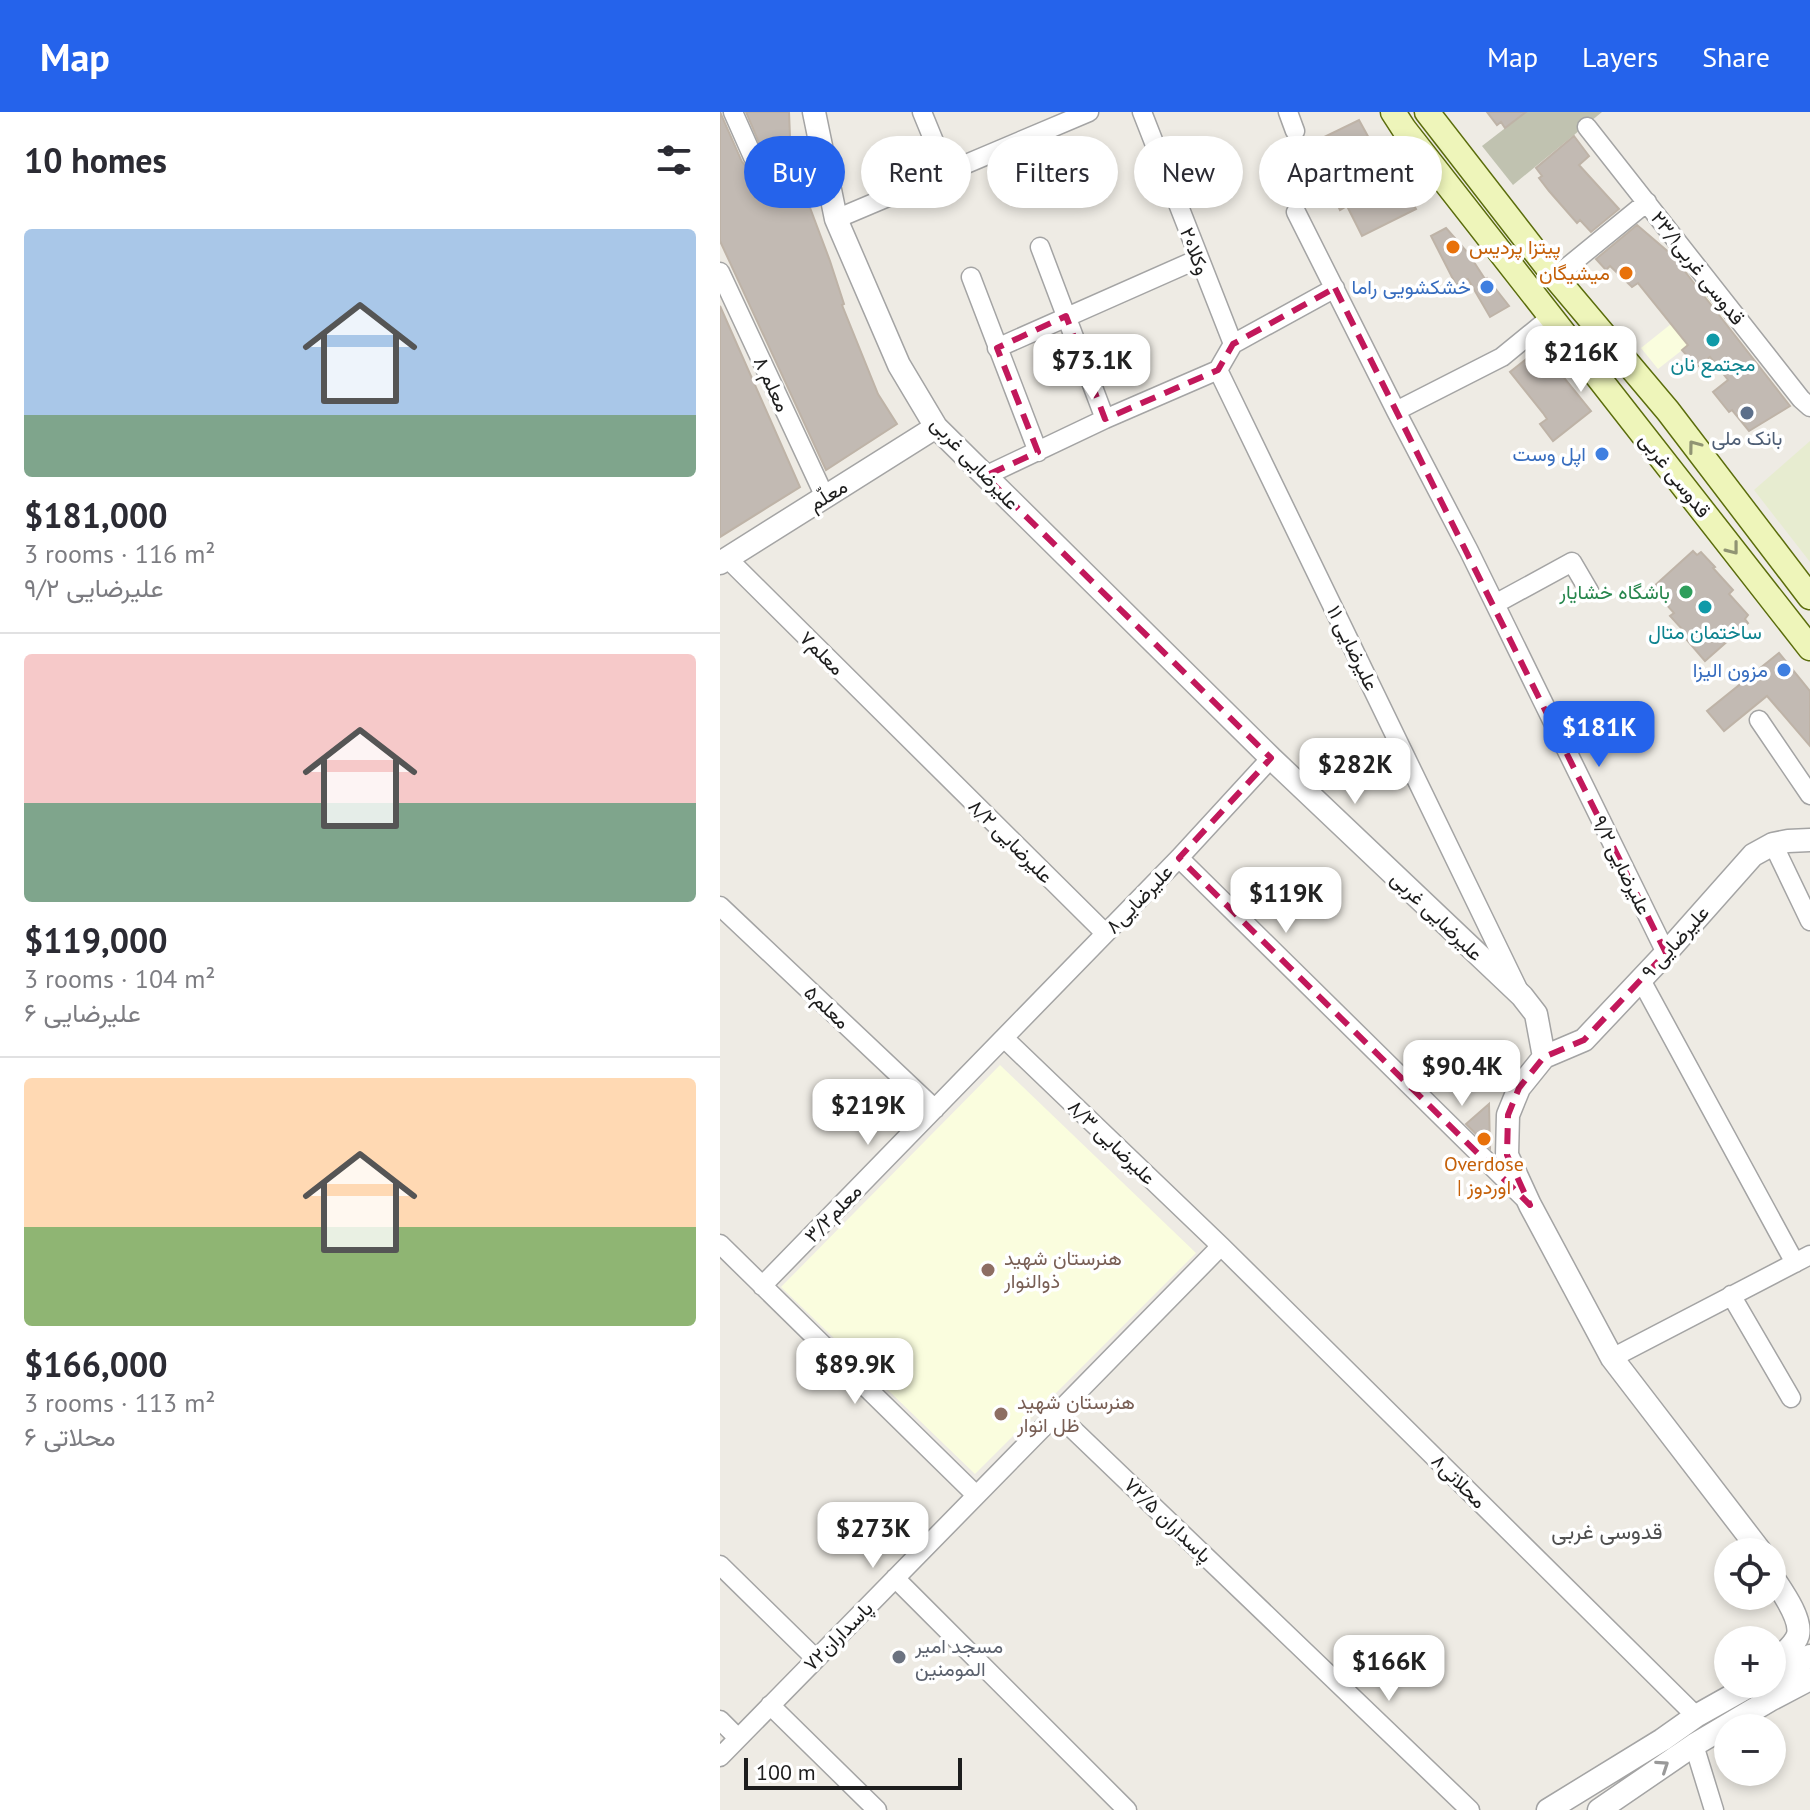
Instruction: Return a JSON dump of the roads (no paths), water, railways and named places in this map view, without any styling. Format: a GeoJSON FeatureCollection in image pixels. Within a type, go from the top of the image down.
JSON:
{"type":"FeatureCollection","features":[{"type":"Feature","properties":{"kind":"main road","name":"قدوسی غربی"},"geometry":{"type":"LineString","coordinates":[[1393,112],[1810,648]]}},
{"type":"Feature","properties":{"kind":"main road","name":"قدوسی غربی"},"geometry":{"type":"LineString","coordinates":[[1427,112],[1555,277],[1668,411],[1810,597]]}},
{"type":"Feature","properties":{"kind":"street"},"geometry":{"type":"LineString","coordinates":[[733,112],[744,137]]}},
{"type":"Feature","properties":{"kind":"street","name":"علیرضایی غربی"},"geometry":{"type":"LineString","coordinates":[[814,112],[836,219],[899,365],[936,427],[1271,758],[1522,996],[1536,1014],[1544,1057]]}},
{"type":"Feature","properties":{"kind":"street"},"geometry":{"type":"LineString","coordinates":[[922,112],[932,136]]}},
{"type":"Feature","properties":{"kind":"street"},"geometry":{"type":"LineString","coordinates":[[971,163],[1089,112]]}},
{"type":"Feature","properties":{"kind":"street","name":"وکلا۲۰"},"geometry":{"type":"LineString","coordinates":[[1142,112],[1233,344]]}},
{"type":"Feature","properties":{"kind":"street"},"geometry":{"type":"LineString","coordinates":[[1288,112],[1295,131]]}},
{"type":"Feature","properties":{"kind":"street","name":"قدوسی غربی۲۳/۱"},"geometry":{"type":"LineString","coordinates":[[1587,127],[1810,407]]}},
{"type":"Feature","properties":{"kind":"street"},"geometry":{"type":"LineString","coordinates":[[1555,277],[1647,202]]}},
{"type":"Feature","properties":{"kind":"street"},"geometry":{"type":"LineString","coordinates":[[836,219],[863,208]]}},
{"type":"Feature","properties":{"kind":"street","name":"۹/۲ علیرضایی"},"geometry":{"type":"LineString","coordinates":[[1296,212],[1495,604],[1666,953]]}},
{"type":"Feature","properties":{"kind":"street"},"geometry":{"type":"LineString","coordinates":[[1040,247],[1105,419]]}},
{"type":"Feature","properties":{"kind":"street"},"geometry":{"type":"LineString","coordinates":[[997,348],[1198,259]]}},
{"type":"Feature","properties":{"kind":"street","name":"۸ معلم"},"geometry":{"type":"LineString","coordinates":[[720,272],[825,497]]}},
{"type":"Feature","properties":{"kind":"street"},"geometry":{"type":"LineString","coordinates":[[971,277],[1038,452]]}},
{"type":"Feature","properties":{"kind":"street"},"geometry":{"type":"LineString","coordinates":[[985,476],[1218,370],[1233,344],[1335,288]]}},
{"type":"Feature","properties":{"kind":"street"},"geometry":{"type":"LineString","coordinates":[[1396,411],[1502,357],[1551,317]]}},
{"type":"Feature","properties":{"kind":"street","name":"۱۱ علیرضایی"},"geometry":{"type":"LineString","coordinates":[[1218,370],[1522,996]]}},
{"type":"Feature","properties":{"kind":"street","name":"معلّم"},"geometry":{"type":"LineString","coordinates":[[723,560],[936,427]]}},
{"type":"Feature","properties":{"kind":"street","name":"معلم۷"},"geometry":{"type":"LineString","coordinates":[[723,560],[917,748]]}},
{"type":"Feature","properties":{"kind":"street"},"geometry":{"type":"LineString","coordinates":[[1495,604],[1572,562],[1589,591]]}},
{"type":"Feature","properties":{"kind":"street"},"geometry":{"type":"LineString","coordinates":[[1759,720],[1807,785]]}},
{"type":"Feature","properties":{"kind":"street","name":"علیرضایی ۸/۲"},"geometry":{"type":"LineString","coordinates":[[917,748],[1105,933]]}},
{"type":"Feature","properties":{"kind":"street","name":"علیرضایی۸"},"geometry":{"type":"LineString","coordinates":[[1004,1038],[1179,858],[1271,758]]}},
{"type":"Feature","properties":{"kind":"street"},"geometry":{"type":"LineString","coordinates":[[1810,840],[1773,844],[1810,921]]}},
{"type":"Feature","properties":{"kind":"street","name":"۹ علیرضایی"},"geometry":{"type":"LineString","coordinates":[[1544,1057],[1584,1040],[1753,855],[1773,844]]}},
{"type":"Feature","properties":{"kind":"street"},"geometry":{"type":"LineString","coordinates":[[1179,858],[1530,1205]]}},
{"type":"Feature","properties":{"kind":"street","name":"معلم۵"},"geometry":{"type":"LineString","coordinates":[[720,906],[935,1109]]}},
{"type":"Feature","properties":{"kind":"street"},"geometry":{"type":"LineString","coordinates":[[1612,1358],[1802,1259],[1717,1119],[1641,980]]}},
{"type":"Feature","properties":{"kind":"street","name":"معلم۳/۲"},"geometry":{"type":"LineString","coordinates":[[762,1286],[1004,1038]]}},
{"type":"Feature","properties":{"kind":"street","name":"۸/۳ علیرضایی"},"geometry":{"type":"LineString","coordinates":[[1004,1038],[1221,1246]]}},
{"type":"Feature","properties":{"kind":"street"},"geometry":{"type":"LineString","coordinates":[[1544,1057],[1519,1088],[1508,1115],[1507,1155],[1530,1205],[1612,1358],[1749,1538]]}},
{"type":"Feature","properties":{"kind":"street"},"geometry":{"type":"LineString","coordinates":[[720,1244],[976,1495]]}},
{"type":"Feature","properties":{"kind":"street","name":"پاسداران۷۲"},"geometry":{"type":"LineString","coordinates":[[720,1757],[1221,1246]]}},
{"type":"Feature","properties":{"kind":"street","name":"محلاتی۸"},"geometry":{"type":"LineString","coordinates":[[1221,1246],[1696,1716]]}},
{"type":"Feature","properties":{"kind":"street"},"geometry":{"type":"LineString","coordinates":[[1731,1295],[1791,1398]]}},
{"type":"Feature","properties":{"kind":"street","name":"۷۲/۵ پاسداران"},"geometry":{"type":"LineString","coordinates":[[1057,1414],[1470,1810]]}},
{"type":"Feature","properties":{"kind":"street"},"geometry":{"type":"LineString","coordinates":[[720,1565],[816,1659]]}},
{"type":"Feature","properties":{"kind":"street"},"geometry":{"type":"LineString","coordinates":[[895,1578],[1127,1810]]}},
{"type":"Feature","properties":{"kind":"street"},"geometry":{"type":"LineString","coordinates":[[1786,1585],[1810,1615]]}},
{"type":"Feature","properties":{"kind":"street"},"geometry":{"type":"LineString","coordinates":[[1786,1599],[1797,1617],[1798,1625],[1798,1635],[1786,1651]]}},
{"type":"Feature","properties":{"kind":"street"},"geometry":{"type":"LineString","coordinates":[[1786,1668],[1810,1656]]}},
{"type":"Feature","properties":{"kind":"street"},"geometry":{"type":"LineString","coordinates":[[1599,1810],[1694,1745],[1810,1679]]}},
{"type":"Feature","properties":{"kind":"street"},"geometry":{"type":"LineString","coordinates":[[1548,1810],[1727,1698]]}},
{"type":"Feature","properties":{"kind":"street"},"geometry":{"type":"LineString","coordinates":[[770,1705],[877,1810]]}},
{"type":"Feature","properties":{"kind":"street"},"geometry":{"type":"LineString","coordinates":[[720,1720],[738,1738]]}},
{"type":"Feature","properties":{"kind":"street"},"geometry":{"type":"LineString","coordinates":[[1694,1745],[1714,1810]]}},
{"type":"Feature","properties":{"kind":"place","name":"پیتزا پردیس"},"geometry":{"type":"Point","coordinates":[1453,247]}},
{"type":"Feature","properties":{"kind":"place","name":"میشیگان"},"geometry":{"type":"Point","coordinates":[1626,273]}},
{"type":"Feature","properties":{"kind":"place","name":"خشکشویی راما"},"geometry":{"type":"Point","coordinates":[1487,287]}},
{"type":"Feature","properties":{"kind":"place","name":"مجتمع نان"},"geometry":{"type":"Point","coordinates":[1713,340]}},
{"type":"Feature","properties":{"kind":"place","name":"بانک ملی"},"geometry":{"type":"Point","coordinates":[1747,413]}},
{"type":"Feature","properties":{"kind":"place","name":"اپل وست"},"geometry":{"type":"Point","coordinates":[1602,454]}},
{"type":"Feature","properties":{"kind":"place","name":"باشگاه خشایار"},"geometry":{"type":"Point","coordinates":[1686,592]}},
{"type":"Feature","properties":{"kind":"place","name":"ساختمان متال"},"geometry":{"type":"Point","coordinates":[1705,607]}},
{"type":"Feature","properties":{"kind":"place","name":"مزون الیزا"},"geometry":{"type":"Point","coordinates":[1784,670]}},
{"type":"Feature","properties":{"kind":"place","name":"Overdose | اوردوز"},"geometry":{"type":"Point","coordinates":[1484,1139]}},
{"type":"Feature","properties":{"kind":"place","name":"هنرستان شهید ذوالنوار"},"geometry":{"type":"Point","coordinates":[988,1270]}},
{"type":"Feature","properties":{"kind":"place","name":"هنرستان شهید ظل انوار"},"geometry":{"type":"Point","coordinates":[1001,1414]}},
{"type":"Feature","properties":{"kind":"place","name":"مسجد امیر المومنین"},"geometry":{"type":"Point","coordinates":[899,1657]}},
{"type":"Feature","properties":{"kind":"district","name":"قدوسی غربی"},"geometry":{"type":"Point","coordinates":[1607,1531]}}]}
